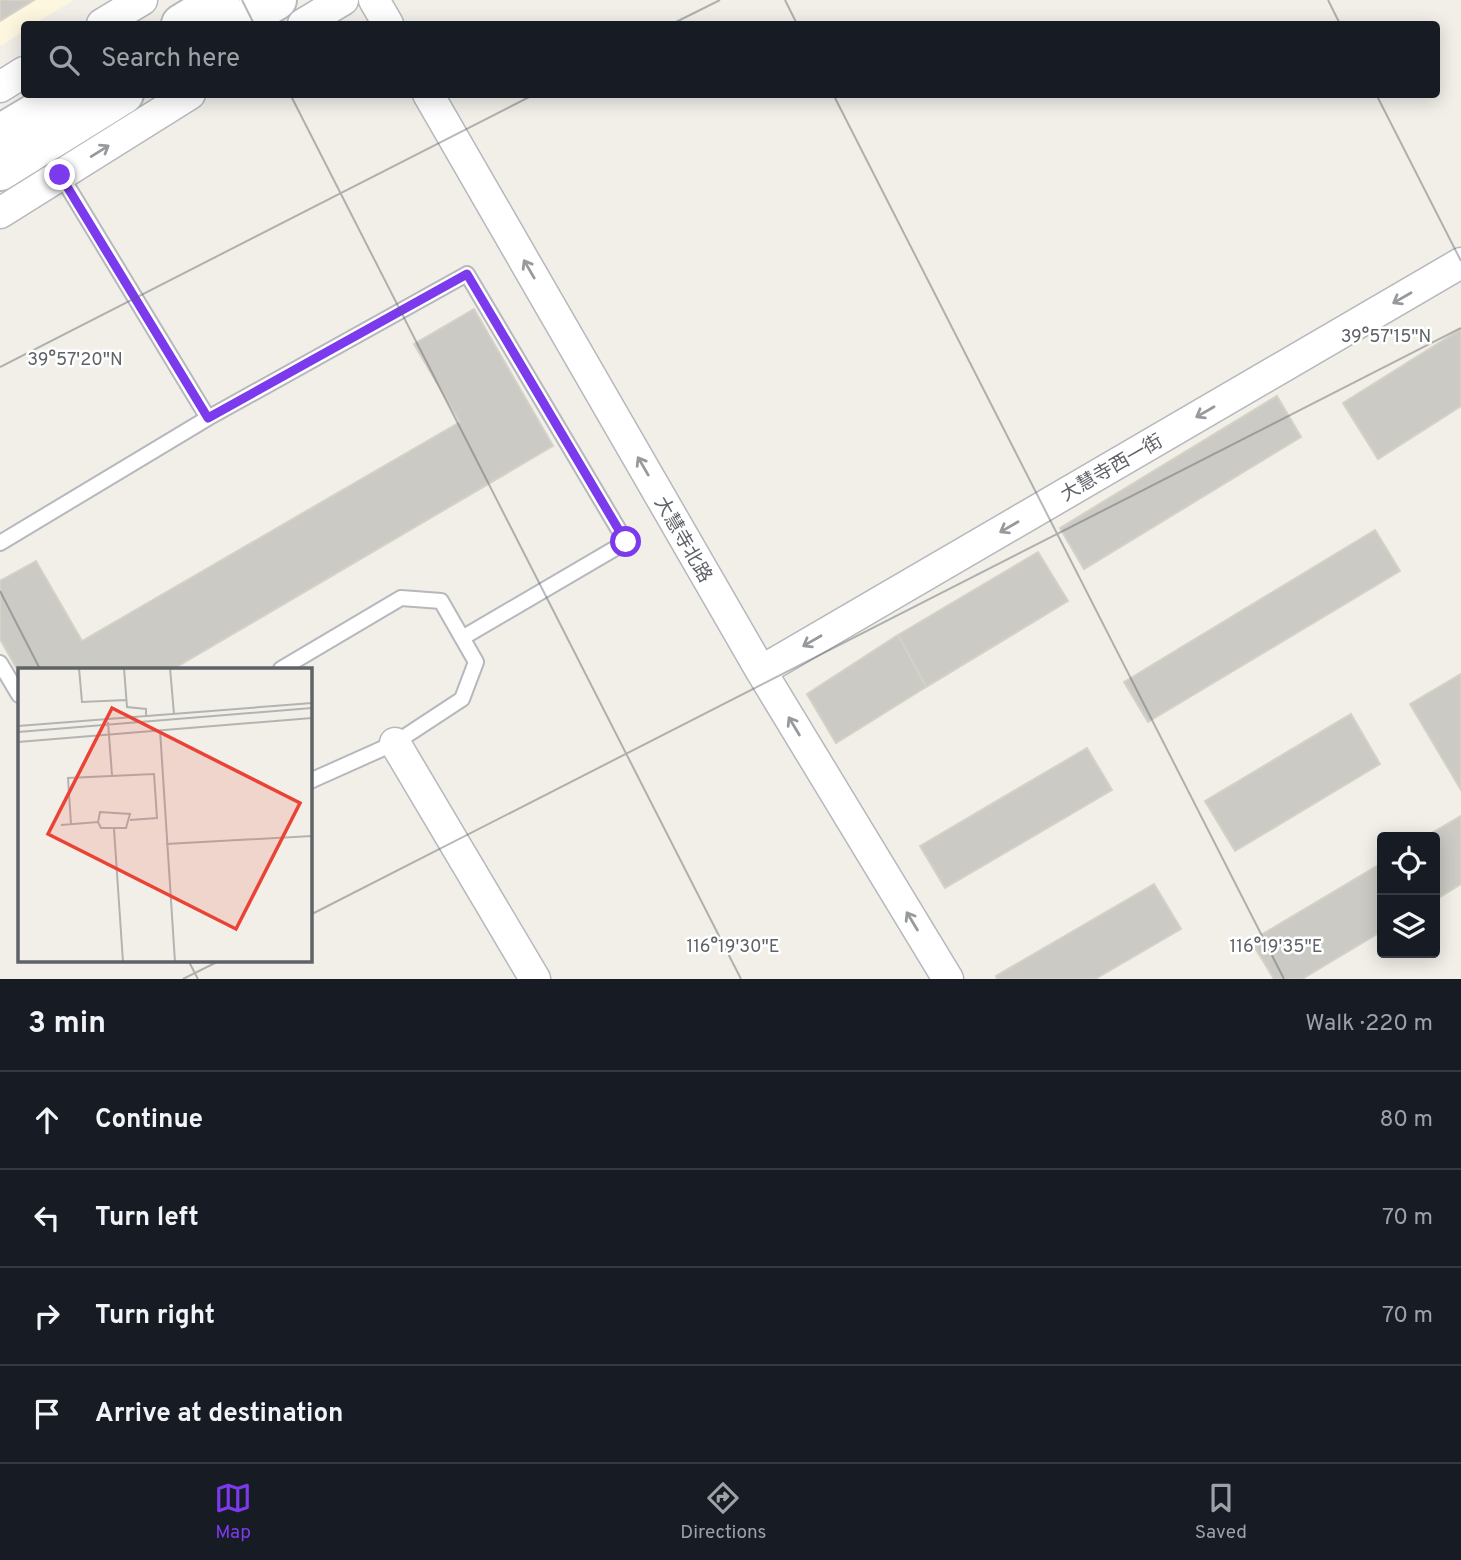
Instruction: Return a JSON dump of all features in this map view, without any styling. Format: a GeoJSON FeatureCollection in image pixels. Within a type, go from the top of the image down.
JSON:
{"type":"FeatureCollection","features":[{"type":"Feature","properties":{"kind":"main road"},"geometry":{"type":"LineString","coordinates":[[186,21],[220,0]]}},
{"type":"Feature","properties":{"kind":"main road"},"geometry":{"type":"LineString","coordinates":[[242,21],[277,0]]}},
{"type":"Feature","properties":{"kind":"main road"},"geometry":{"type":"LineString","coordinates":[[0,171],[28,123],[62,98]]}},
{"type":"Feature","properties":{"kind":"main road"},"geometry":{"type":"LineString","coordinates":[[28,123],[111,98]]}},
{"type":"Feature","properties":{"kind":"street"},"geometry":{"type":"LineString","coordinates":[[107,21],[142,0]]}},
{"type":"Feature","properties":{"kind":"street"},"geometry":{"type":"LineString","coordinates":[[308,21],[343,0]]}},
{"type":"Feature","properties":{"kind":"street"},"geometry":{"type":"LineString","coordinates":[[374,0],[386,21]]}},
{"type":"Feature","properties":{"kind":"street"},"geometry":{"type":"LineString","coordinates":[[0,213],[28,123],[168,98]]}},
{"type":"Feature","properties":{"kind":"street","name":"大慧寺北路"},"geometry":{"type":"LineString","coordinates":[[430,98],[761,671],[948,979]]}},
{"type":"Feature","properties":{"kind":"street","name":"大慧寺西一街"},"geometry":{"type":"LineString","coordinates":[[761,671],[1461,263]]}},
{"type":"Feature","properties":{"kind":"street"},"geometry":{"type":"LineString","coordinates":[[394,743],[535,979]]}},
{"type":"Feature","properties":{"kind":"lane"},"geometry":{"type":"LineString","coordinates":[[28,123],[208,418]]}},
{"type":"Feature","properties":{"kind":"lane"},"geometry":{"type":"LineString","coordinates":[[0,543],[208,418],[467,274],[626,542],[462,638]]}},
{"type":"Feature","properties":{"kind":"lane"},"geometry":{"type":"LineString","coordinates":[[283,668],[401,598],[441,601],[476,662],[463,699],[394,743],[312,780]]}},
{"type":"Feature","properties":{"kind":"lane"},"geometry":{"type":"LineString","coordinates":[[0,663],[18,693]]}},
{"type":"Feature","properties":{"kind":"shaded area"},"geometry":{"type":"Polygon","coordinates":[[[0,0],[74,0],[39,21],[21,21],[21,33],[0,46],[0,0]]]}},
{"type":"Feature","properties":{"kind":"building"},"geometry":{"type":"Polygon","coordinates":[[[0,0],[34,0],[0,21],[0,0]]]}},
{"type":"Feature","properties":{"kind":"building"},"geometry":{"type":"Polygon","coordinates":[[[474,309],[553,446],[175,668],[18,668],[18,671],[0,639],[0,581],[36,561],[82,641],[460,422],[414,344],[474,309]]]}},
{"type":"Feature","properties":{"kind":"building"},"geometry":{"type":"Polygon","coordinates":[[[1461,329],[1461,406],[1378,459],[1343,403],[1461,329]]]}},
{"type":"Feature","properties":{"kind":"building"},"geometry":{"type":"Polygon","coordinates":[[[1277,396],[1301,437],[1084,569],[1060,528],[1277,396]]]}},
{"type":"Feature","properties":{"kind":"building"},"geometry":{"type":"Polygon","coordinates":[[[1375,530],[1400,571],[1148,722],[1124,682],[1375,530]]]}},
{"type":"Feature","properties":{"kind":"building"},"geometry":{"type":"Polygon","coordinates":[[[1038,552],[1068,601],[926,687],[898,635],[1038,552]]]}},
{"type":"Feature","properties":{"kind":"building"},"geometry":{"type":"Polygon","coordinates":[[[898,635],[926,687],[836,743],[807,694],[898,635]]]}},
{"type":"Feature","properties":{"kind":"building"},"geometry":{"type":"Polygon","coordinates":[[[1461,674],[1461,790],[1410,704],[1461,674]]]}},
{"type":"Feature","properties":{"kind":"building"},"geometry":{"type":"Polygon","coordinates":[[[1351,714],[1380,764],[1235,851],[1205,801],[1351,714]]]}},
{"type":"Feature","properties":{"kind":"building"},"geometry":{"type":"Polygon","coordinates":[[[1087,748],[1112,790],[945,888],[920,846],[1087,748]]]}},
{"type":"Feature","properties":{"kind":"building"},"geometry":{"type":"Polygon","coordinates":[[[1461,816],[1461,884],[1440,897],[1440,832],[1434,832],[1461,816]]]}},
{"type":"Feature","properties":{"kind":"building"},"geometry":{"type":"Polygon","coordinates":[[[1377,866],[1377,934],[1302,979],[1274,979],[1251,941],[1377,866]]]}},
{"type":"Feature","properties":{"kind":"building"},"geometry":{"type":"Polygon","coordinates":[[[1154,884],[1181,929],[1095,979],[997,979],[996,976],[1154,884]]]}},
{"type":"Feature","properties":{"kind":"route"},"geometry":{"type":"LineString","coordinates":[[60,175],[208,418],[467,274],[626,542]]}}]}
